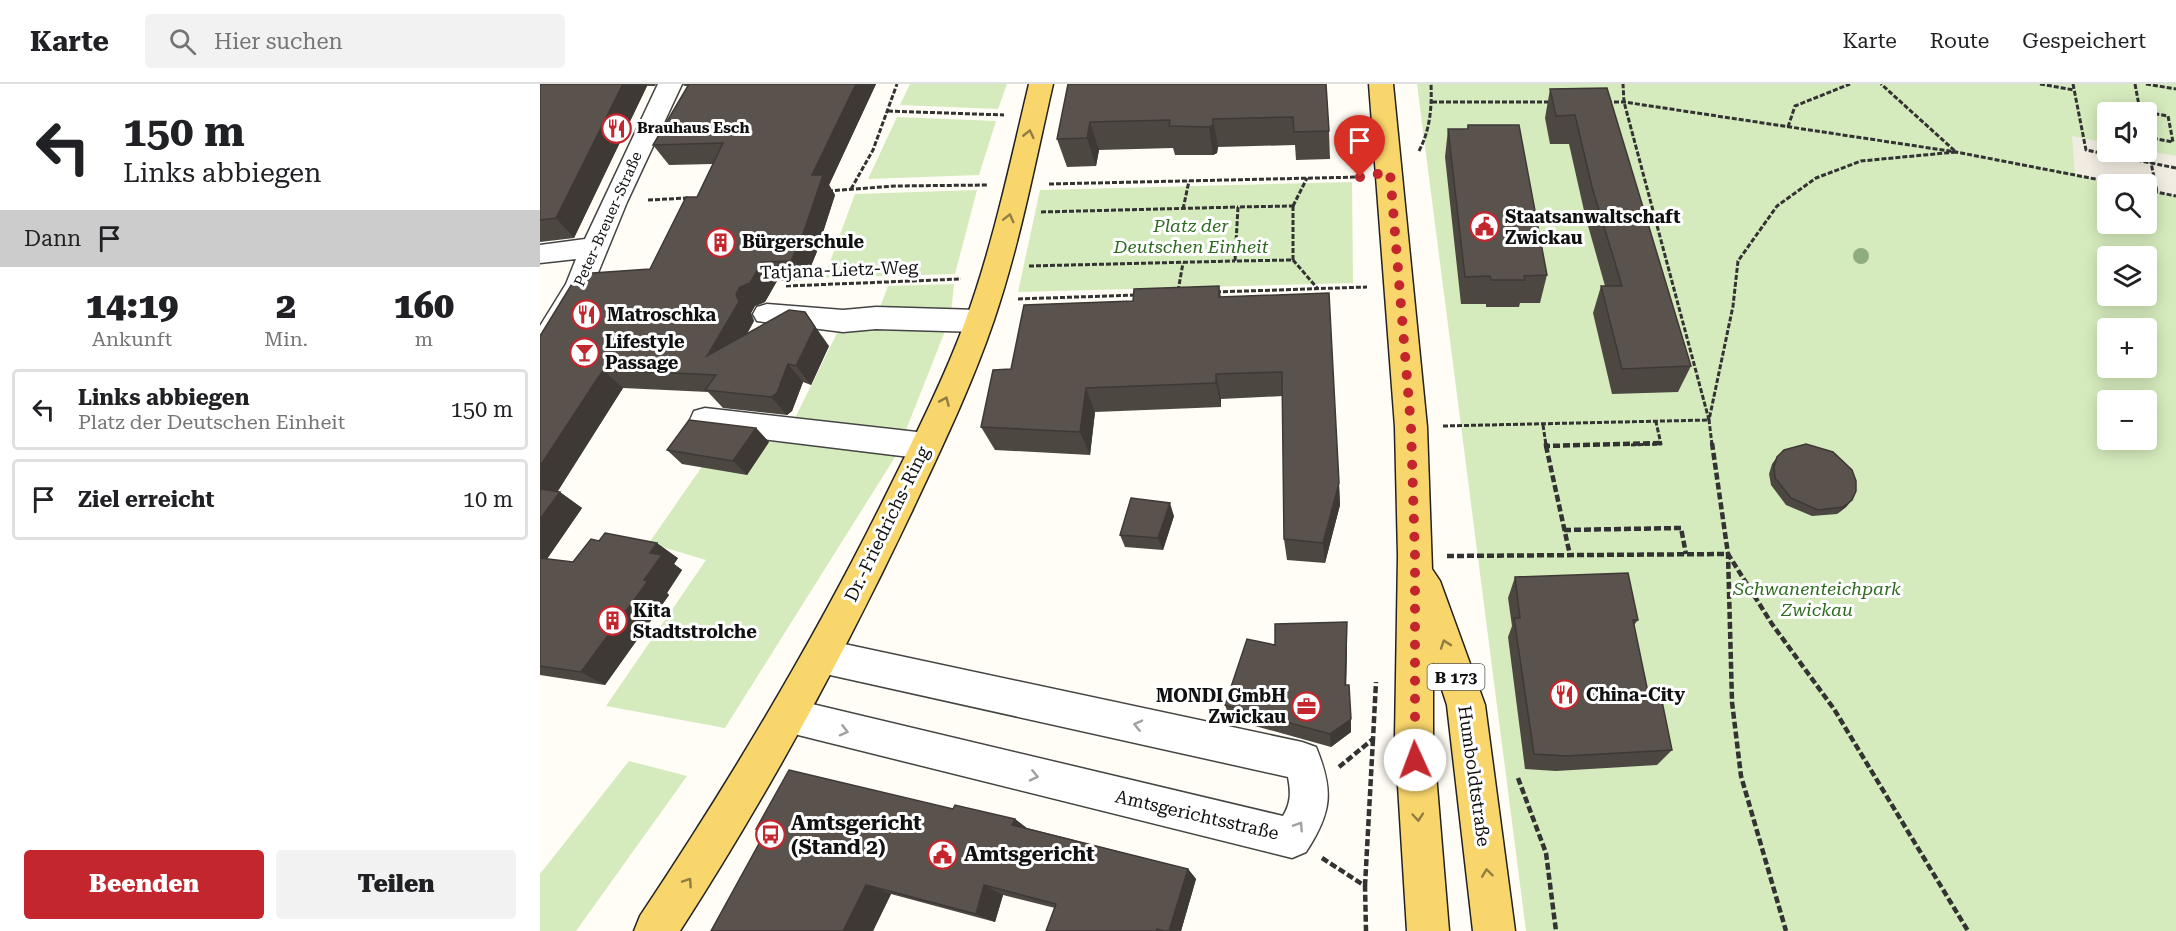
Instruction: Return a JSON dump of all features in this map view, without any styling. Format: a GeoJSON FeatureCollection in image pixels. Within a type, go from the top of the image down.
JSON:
{"type":"FeatureCollection","features":[{"type":"Feature","properties":{"kind":"main road","name":"Dr.-Friedrichs-Ring"},"geometry":{"type":"LineString","coordinates":[[655,931],[699,866],[788,716],[883,538],[926,446],[989,291],[1014,199],[1041,84]]}},
{"type":"Feature","properties":{"kind":"main road","name":"Humboldtstraße"},"geometry":{"type":"LineString","coordinates":[[1381,84],[1411,427],[1415,556],[1414,737],[1428,931]]}},
{"type":"Feature","properties":{"kind":"main road","name":"Humboldtstraße"},"geometry":{"type":"LineString","coordinates":[[1415,556],[1466,705],[1494,931]]}},
{"type":"Feature","properties":{"kind":"street","name":"Peter-Breuer-Straße"},"geometry":{"type":"LineString","coordinates":[[540,351],[579,285],[614,202],[670,84]]}},
{"type":"Feature","properties":{"kind":"street"},"geometry":{"type":"LineString","coordinates":[[540,254],[595,247]]}},
{"type":"Feature","properties":{"kind":"street"},"geometry":{"type":"LineString","coordinates":[[768,314],[843,321],[876,318],[989,291]]}},
{"type":"Feature","properties":{"kind":"street"},"geometry":{"type":"LineString","coordinates":[[705,420],[926,446]]}},
{"type":"Feature","properties":{"kind":"street"},"geometry":{"type":"LineString","coordinates":[[821,656],[1302,761]]}},
{"type":"Feature","properties":{"kind":"street","name":"Amtsgerichtsstraße"},"geometry":{"type":"LineString","coordinates":[[788,716],[1292,838],[1307,814],[1312,787],[1302,761]]}},
{"type":"Feature","properties":{"kind":"path"},"geometry":{"type":"LineString","coordinates":[[850,190],[873,150],[897,84]]}},
{"type":"Feature","properties":{"kind":"path"},"geometry":{"type":"LineString","coordinates":[[1431,84],[1432,102],[1552,102]]}},
{"type":"Feature","properties":{"kind":"path"},"geometry":{"type":"LineString","coordinates":[[1623,84],[1623,102],[1710,420],[1728,554],[1732,702],[1741,776],[1786,931]]}},
{"type":"Feature","properties":{"kind":"path"},"geometry":{"type":"LineString","coordinates":[[1788,127],[1795,106],[1850,84]]}},
{"type":"Feature","properties":{"kind":"path"},"geometry":{"type":"LineString","coordinates":[[1881,84],[1956,152]]}},
{"type":"Feature","properties":{"kind":"path"},"geometry":{"type":"LineString","coordinates":[[2040,84],[2074,90]]}},
{"type":"Feature","properties":{"kind":"path"},"geometry":{"type":"LineString","coordinates":[[2073,84],[2086,150],[2176,168]]}},
{"type":"Feature","properties":{"kind":"path"},"geometry":{"type":"LineString","coordinates":[[2135,84],[2138,102]]}},
{"type":"Feature","properties":{"kind":"path"},"geometry":{"type":"LineString","coordinates":[[2146,84],[2176,89]]}},
{"type":"Feature","properties":{"kind":"path"},"geometry":{"type":"LineString","coordinates":[[1600,102],[1623,102],[1956,152],[2097,179]]}},
{"type":"Feature","properties":{"kind":"path"},"geometry":{"type":"LineString","coordinates":[[888,111],[1034,116]]}},
{"type":"Feature","properties":{"kind":"path"},"geometry":{"type":"LineString","coordinates":[[2157,114],[2168,116],[2174,142],[2157,139]]}},
{"type":"Feature","properties":{"kind":"path"},"geometry":{"type":"LineString","coordinates":[[1710,420],[1733,306],[1738,261],[1777,206],[1816,178],[1861,161],[1956,152]]}},
{"type":"Feature","properties":{"kind":"path"},"geometry":{"type":"LineString","coordinates":[[2151,163],[2153,174]]}},
{"type":"Feature","properties":{"kind":"path"},"geometry":{"type":"LineString","coordinates":[[1014,199],[1189,181],[1360,177],[1390,172]]}},
{"type":"Feature","properties":{"kind":"path"},"geometry":{"type":"LineString","coordinates":[[1307,178],[1293,206],[1293,260],[1319,290]]}},
{"type":"Feature","properties":{"kind":"path"},"geometry":{"type":"LineString","coordinates":[[1183,208],[1189,181]]}},
{"type":"Feature","properties":{"kind":"path"},"geometry":{"type":"LineString","coordinates":[[827,191],[896,186],[1014,199],[1183,208],[1293,206]]}},
{"type":"Feature","properties":{"kind":"path"},"geometry":{"type":"LineString","coordinates":[[2157,192],[2176,196]]}},
{"type":"Feature","properties":{"kind":"path"},"geometry":{"type":"LineString","coordinates":[[614,202],[697,198]]}},
{"type":"Feature","properties":{"kind":"path"},"geometry":{"type":"LineString","coordinates":[[1236,261],[1238,207]]}},
{"type":"Feature","properties":{"kind":"path"},"geometry":{"type":"LineString","coordinates":[[989,291],[1182,263],[1293,260]]}},
{"type":"Feature","properties":{"kind":"path"},"geometry":{"type":"LineString","coordinates":[[1182,263],[1177,294],[1189,293]]}},
{"type":"Feature","properties":{"kind":"path","name":"Tatjana-Lietz-Weg"},"geometry":{"type":"LineString","coordinates":[[781,286],[989,291]]}},
{"type":"Feature","properties":{"kind":"path"},"geometry":{"type":"LineString","coordinates":[[1213,292],[1361,287]]}},
{"type":"Feature","properties":{"kind":"path"},"geometry":{"type":"LineString","coordinates":[[989,291],[1143,295]]}},
{"type":"Feature","properties":{"kind":"path"},"geometry":{"type":"LineString","coordinates":[[1411,427],[1710,420]]}},
{"type":"Feature","properties":{"kind":"path"},"geometry":{"type":"LineString","coordinates":[[1546,446],[1661,444],[1656,422]]}},
{"type":"Feature","properties":{"kind":"path"},"geometry":{"type":"LineString","coordinates":[[1543,425],[1570,555]]}},
{"type":"Feature","properties":{"kind":"path"},"geometry":{"type":"LineString","coordinates":[[1564,530],[1681,528],[1686,554]]}},
{"type":"Feature","properties":{"kind":"path"},"geometry":{"type":"LineString","coordinates":[[1415,556],[1728,554]]}},
{"type":"Feature","properties":{"kind":"path"},"geometry":{"type":"LineString","coordinates":[[1728,554],[1772,624],[1834,709],[1968,931]]}},
{"type":"Feature","properties":{"kind":"path"},"geometry":{"type":"LineString","coordinates":[[1366,931],[1365,886],[1376,674]]}},
{"type":"Feature","properties":{"kind":"path"},"geometry":{"type":"LineString","coordinates":[[1302,761],[1340,767],[1373,739]]}},
{"type":"Feature","properties":{"kind":"path"},"geometry":{"type":"LineString","coordinates":[[1518,778],[1546,852],[1556,931]]}},
{"type":"Feature","properties":{"kind":"path"},"geometry":{"type":"LineString","coordinates":[[1292,838],[1365,886]]}},
{"type":"Feature","properties":{"kind":"green space"},"geometry":{"type":"Polygon","coordinates":[[[910,84],[1007,84],[998,109],[900,105],[910,84]]]}},
{"type":"Feature","properties":{"kind":"green space","name":"Schwanenteichpark Zwickau"},"geometry":{"type":"Polygon","coordinates":[[[1417,84],[2176,84],[2176,931],[1526,931],[1417,84]]]}},
{"type":"Feature","properties":{"kind":"green space"},"geometry":{"type":"Polygon","coordinates":[[[897,117],[996,121],[979,175],[868,179],[897,117]]]}},
{"type":"Feature","properties":{"kind":"green space","name":"Platz der Deutschen Einheit"},"geometry":{"type":"Polygon","coordinates":[[[1352,182],[1353,283],[1018,292],[1040,190],[1352,182]]]}},
{"type":"Feature","properties":{"kind":"green space"},"geometry":{"type":"Polygon","coordinates":[[[977,190],[955,274],[824,278],[855,194],[977,190]]]}},
{"type":"Feature","properties":{"kind":"green space"},"geometry":{"type":"Polygon","coordinates":[[[954,284],[951,313],[878,313],[888,286],[954,284]]]}},
{"type":"Feature","properties":{"kind":"green space"},"geometry":{"type":"Polygon","coordinates":[[[843,321],[947,326],[906,430],[795,418],[843,321]]]}},
{"type":"Feature","properties":{"kind":"green space"},"geometry":{"type":"Polygon","coordinates":[[[728,429],[897,454],[725,728],[606,706],[706,560],[649,543],[728,429]]]}},
{"type":"Feature","properties":{"kind":"green space"},"geometry":{"type":"Polygon","coordinates":[[[629,761],[687,776],[576,931],[540,931],[540,874],[629,761]]]}},
{"type":"Feature","properties":{"kind":"shaded area"},"geometry":{"type":"Polygon","coordinates":[[[2072,136],[2097,141],[2097,162],[2157,162],[2157,153],[2176,156],[2176,196],[2157,192],[2157,174],[2097,174],[2097,179],[2075,175],[2072,136]]]}},
{"type":"Feature","properties":{"kind":"building"},"geometry":{"type":"Polygon","coordinates":[[[540,84],[623,84],[556,218],[540,220],[540,84]]]}},
{"type":"Feature","properties":{"kind":"building"},"geometry":{"type":"Polygon","coordinates":[[[689,84],[856,84],[812,175],[823,175],[803,234],[791,261],[762,262],[750,283],[740,287],[736,294],[739,302],[707,356],[789,310],[805,312],[815,327],[796,366],[788,364],[777,393],[771,397],[705,390],[716,375],[603,370],[540,466],[540,336],[578,274],[650,269],[686,197],[697,197],[723,143],[653,145],[689,84]]]}},
{"type":"Feature","properties":{"kind":"building"},"geometry":{"type":"Polygon","coordinates":[[[1068,84],[1326,84],[1329,131],[1294,132],[1293,117],[1213,119],[1213,125],[1209,127],[1169,126],[1170,120],[1090,122],[1087,138],[1057,139],[1068,84]]]}},
{"type":"Feature","properties":{"kind":"building"},"geometry":{"type":"Polygon","coordinates":[[[1607,88],[1691,366],[1622,369],[1601,286],[1622,286],[1592,187],[1575,115],[1556,116],[1550,89],[1607,88]]]}},
{"type":"Feature","properties":{"kind":"building","name":"Staatsanwaltschaft Zwickau"},"geometry":{"type":"Polygon","coordinates":[[[1468,125],[1519,125],[1547,275],[1524,276],[1525,280],[1491,280],[1490,276],[1465,277],[1448,129],[1468,129],[1468,125]]]}},
{"type":"Feature","properties":{"kind":"building"},"geometry":{"type":"Polygon","coordinates":[[[1219,286],[1219,297],[1329,293],[1339,483],[1323,543],[1284,539],[1282,372],[1216,374],[1216,383],[1086,388],[1080,432],[981,427],[993,370],[1011,369],[1024,305],[1133,301],[1134,289],[1219,286]]]}},
{"type":"Feature","properties":{"kind":"building"},"geometry":{"type":"Polygon","coordinates":[[[689,420],[756,428],[733,461],[667,450],[689,420]]]}},
{"type":"Feature","properties":{"kind":"building"},"geometry":{"type":"Polygon","coordinates":[[[1806,444],[1833,452],[1852,470],[1856,481],[1856,491],[1852,500],[1843,507],[1818,510],[1791,498],[1775,478],[1774,467],[1777,457],[1784,450],[1806,444]]]}},
{"type":"Feature","properties":{"kind":"building"},"geometry":{"type":"Polygon","coordinates":[[[540,489],[560,492],[540,519],[540,489]]]}},
{"type":"Feature","properties":{"kind":"building"},"geometry":{"type":"Polygon","coordinates":[[[1131,498],[1170,503],[1158,538],[1120,535],[1131,498]]]}},
{"type":"Feature","properties":{"kind":"building"},"geometry":{"type":"Polygon","coordinates":[[[605,533],[657,543],[650,553],[662,555],[644,580],[648,581],[581,672],[540,666],[540,558],[573,562],[591,539],[599,541],[605,533]]]}},
{"type":"Feature","properties":{"kind":"building","name":"China-City"},"geometry":{"type":"Polygon","coordinates":[[[1628,573],[1638,620],[1633,620],[1650,702],[1662,701],[1672,750],[1566,756],[1534,754],[1514,618],[1520,618],[1515,577],[1628,573]]]}},
{"type":"Feature","properties":{"kind":"building"},"geometry":{"type":"Polygon","coordinates":[[[1347,622],[1345,685],[1349,685],[1351,719],[1330,734],[1225,705],[1247,639],[1275,645],[1275,624],[1347,622]]]}},
{"type":"Feature","properties":{"kind":"building","name":"Amtsgericht"},"geometry":{"type":"Polygon","coordinates":[[[789,770],[953,809],[955,805],[1015,819],[1012,825],[1188,869],[1169,931],[1157,929],[1156,931],[1046,931],[1056,904],[984,885],[976,914],[866,885],[843,931],[711,931],[767,829],[756,829],[789,770]]]}},
{"type":"Feature","properties":{"kind":"place","name":"Brauhaus Esch"},"geometry":{"type":"Point","coordinates":[616,128]}},
{"type":"Feature","properties":{"kind":"place","name":"Staatsanwaltschaft Zwickau"},"geometry":{"type":"Point","coordinates":[1484,227]}},
{"type":"Feature","properties":{"kind":"place","name":"Bürgerschule"},"geometry":{"type":"Point","coordinates":[721,242]}},
{"type":"Feature","properties":{"kind":"place","name":"Matroschka"},"geometry":{"type":"Point","coordinates":[586,315]}},
{"type":"Feature","properties":{"kind":"place","name":"Lifestyle Passage"},"geometry":{"type":"Point","coordinates":[584,352]}},
{"type":"Feature","properties":{"kind":"place","name":"Kita Stadtstrolche"},"geometry":{"type":"Point","coordinates":[612,621]}},
{"type":"Feature","properties":{"kind":"place","name":"China-City"},"geometry":{"type":"Point","coordinates":[1565,695]}},
{"type":"Feature","properties":{"kind":"place","name":"MONDI GmbH Zwickau"},"geometry":{"type":"Point","coordinates":[1307,706]}},
{"type":"Feature","properties":{"kind":"place","name":"Amtsgericht (Stand 2)"},"geometry":{"type":"Point","coordinates":[770,835]}},
{"type":"Feature","properties":{"kind":"place","name":"Amtsgericht"},"geometry":{"type":"Point","coordinates":[943,854]}},
{"type":"Feature","properties":{"kind":"route"},"geometry":{"type":"LineString","coordinates":[[1360,177],[1390,172],[1411,427],[1415,556],[1415,760]]}}]}
